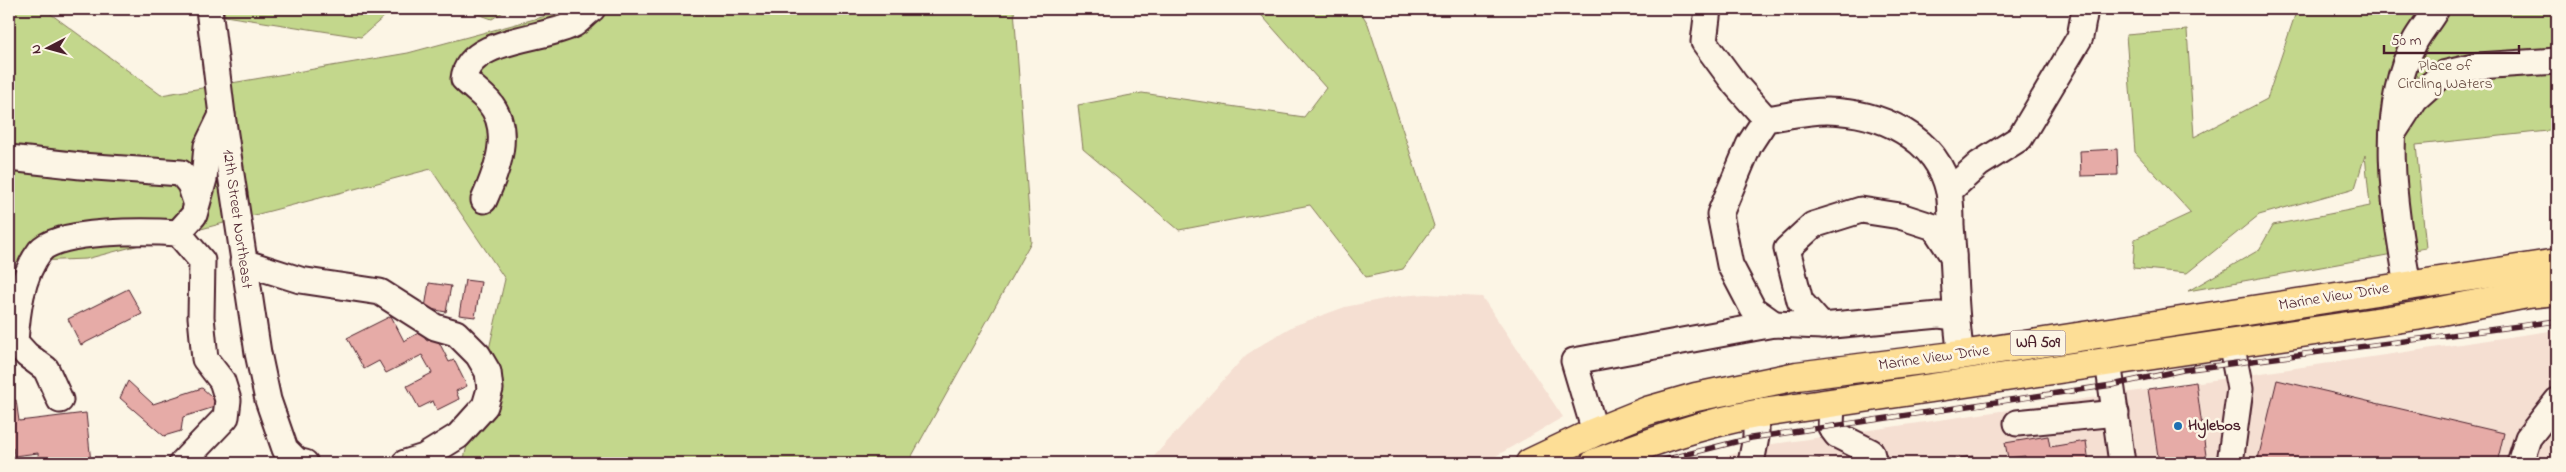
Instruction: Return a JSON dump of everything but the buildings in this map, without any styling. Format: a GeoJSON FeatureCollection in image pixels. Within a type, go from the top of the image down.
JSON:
{"type":"FeatureCollection","features":[{"type":"Feature","properties":{"kind":"main road","name":"Marine View Drive"},"geometry":{"type":"LineString","coordinates":[[1530,463],[1595,432],[1647,411],[1696,397],[1797,376],[1961,355],[2557,263]]}},
{"type":"Feature","properties":{"kind":"main road","name":"Marine View Drive"},"geometry":{"type":"LineString","coordinates":[[1595,463],[1662,438],[1718,421],[1756,414],[2416,316],[2527,294],[2557,290]]}},
{"type":"Feature","properties":{"kind":"street","name":"12th Street Northeast"},"geometry":{"type":"LineString","coordinates":[[209,9],[222,115],[258,353],[284,449],[297,461],[305,463]]}},
{"type":"Feature","properties":{"kind":"street"},"geometry":{"type":"LineString","coordinates":[[484,200],[495,176],[502,125],[489,102],[464,79],[465,69],[473,58],[507,43],[574,24],[592,9]]}},
{"type":"Feature","properties":{"kind":"street"},"geometry":{"type":"LineString","coordinates":[[1708,9],[1704,42],[1734,84],[1766,119]]}},
{"type":"Feature","properties":{"kind":"street"},"geometry":{"type":"LineString","coordinates":[[1949,191],[1979,164],[2020,138],[2080,37],[2084,9]]}},
{"type":"Feature","properties":{"kind":"street"},"geometry":{"type":"LineString","coordinates":[[2408,286],[2394,180],[2395,100],[2415,41],[2436,9]]}},
{"type":"Feature","properties":{"kind":"street"},"geometry":{"type":"LineString","coordinates":[[2394,132],[2415,99],[2443,74],[2478,66],[2557,61]]}},
{"type":"Feature","properties":{"kind":"street"},"geometry":{"type":"LineString","coordinates":[[1766,119],[1826,111],[1869,117],[1902,129],[1932,153],[1949,191],[1954,257],[1955,317],[1961,355]]}},
{"type":"Feature","properties":{"kind":"street"},"geometry":{"type":"LineString","coordinates":[[178,233],[194,215],[196,202],[204,179],[207,146],[222,115]]}},
{"type":"Feature","properties":{"kind":"street"},"geometry":{"type":"LineString","coordinates":[[1766,119],[1750,145],[1720,214],[1730,265],[1753,309],[1774,324]]}},
{"type":"Feature","properties":{"kind":"street"},"geometry":{"type":"LineString","coordinates":[[9,158],[181,174],[190,184],[196,202]]}},
{"type":"Feature","properties":{"kind":"street"},"geometry":{"type":"LineString","coordinates":[[1822,326],[1800,301],[1787,250],[1813,226],[1861,210],[1900,216],[1934,227],[1954,257]]}},
{"type":"Feature","properties":{"kind":"street"},"geometry":{"type":"LineString","coordinates":[[60,400],[46,369],[12,343],[13,307],[41,250],[68,236],[178,233],[202,261],[201,317],[206,359],[222,381],[228,400],[226,417],[182,463]]}},
{"type":"Feature","properties":{"kind":"street"},"geometry":{"type":"LineString","coordinates":[[243,262],[300,280],[380,292],[434,327],[456,333],[478,355],[488,372],[490,390],[485,406],[458,436],[424,457],[405,463]]}},
{"type":"Feature","properties":{"kind":"street"},"geometry":{"type":"LineString","coordinates":[[1595,432],[1574,361],[1774,324],[1822,326],[1939,315],[1955,317]]}},
{"type":"Feature","properties":{"kind":"street"},"geometry":{"type":"LineString","coordinates":[[2230,463],[2240,390],[2231,344]]}},
{"type":"Feature","properties":{"kind":"street"},"geometry":{"type":"LineString","coordinates":[[2108,361],[2122,463]]}},
{"type":"Feature","properties":{"kind":"street"},"geometry":{"type":"LineString","coordinates":[[2520,463],[2528,438],[2557,401]]}},
{"type":"Feature","properties":{"kind":"street"},"geometry":{"type":"LineString","coordinates":[[1832,402],[1831,426],[1837,435],[1871,452],[1874,463]]}},
{"type":"Feature","properties":{"kind":"street"},"geometry":{"type":"LineString","coordinates":[[2017,423],[2116,413]]}},
{"type":"Feature","properties":{"kind":"street"},"geometry":{"type":"LineString","coordinates":[[1754,459],[1756,414]]}},
{"type":"Feature","properties":{"kind":"shaded area"},"geometry":{"type":"Polygon","coordinates":[[[1426,294],[1482,297],[1563,417],[1484,463],[1148,463],[1246,355],[1269,340],[1293,326],[1345,307],[1399,296],[1426,294]]]}},
{"type":"Feature","properties":{"kind":"shaded area"},"geometry":{"type":"Polygon","coordinates":[[[2557,330],[2557,463],[1701,463],[1766,445],[2557,330]]]}},
{"type":"Feature","properties":{"kind":"green space"},"geometry":{"type":"Polygon","coordinates":[[[9,9],[44,9],[161,95],[408,53],[572,9],[1014,9],[1031,242],[908,463],[463,463],[505,279],[431,169],[86,259],[9,262],[9,9]]]}},
{"type":"Feature","properties":{"kind":"green space"},"geometry":{"type":"Polygon","coordinates":[[[224,9],[393,9],[361,37],[225,16],[224,9]]]}},
{"type":"Feature","properties":{"kind":"green space"},"geometry":{"type":"Polygon","coordinates":[[[464,9],[508,9],[492,19],[464,9]]]}},
{"type":"Feature","properties":{"kind":"green space"},"geometry":{"type":"Polygon","coordinates":[[[1256,9],[1359,9],[1368,24],[1434,226],[1403,269],[1366,277],[1310,205],[1179,230],[1083,149],[1078,105],[1142,93],[1304,117],[1326,88],[1256,9]]]}},
{"type":"Feature","properties":{"kind":"green space","name":"Place of Circling Waters"},"geometry":{"type":"Polygon","coordinates":[[[2297,9],[2557,9],[2557,130],[2416,145],[2426,248],[2188,291],[2259,250],[2273,225],[2370,206],[2365,155],[2355,188],[2259,215],[2187,273],[2133,268],[2135,239],[2191,213],[2135,152],[2126,35],[2187,30],[2194,137],[2267,99],[2297,9]]]}},
{"type":"Feature","properties":{"kind":"railway"},"geometry":{"type":"LineString","coordinates":[[1652,463],[1751,438],[2112,385],[2183,370],[2557,321]]}},
{"type":"Feature","properties":{"kind":"place","name":"Hylebos"},"geometry":{"type":"Point","coordinates":[2178,426]}}]}
